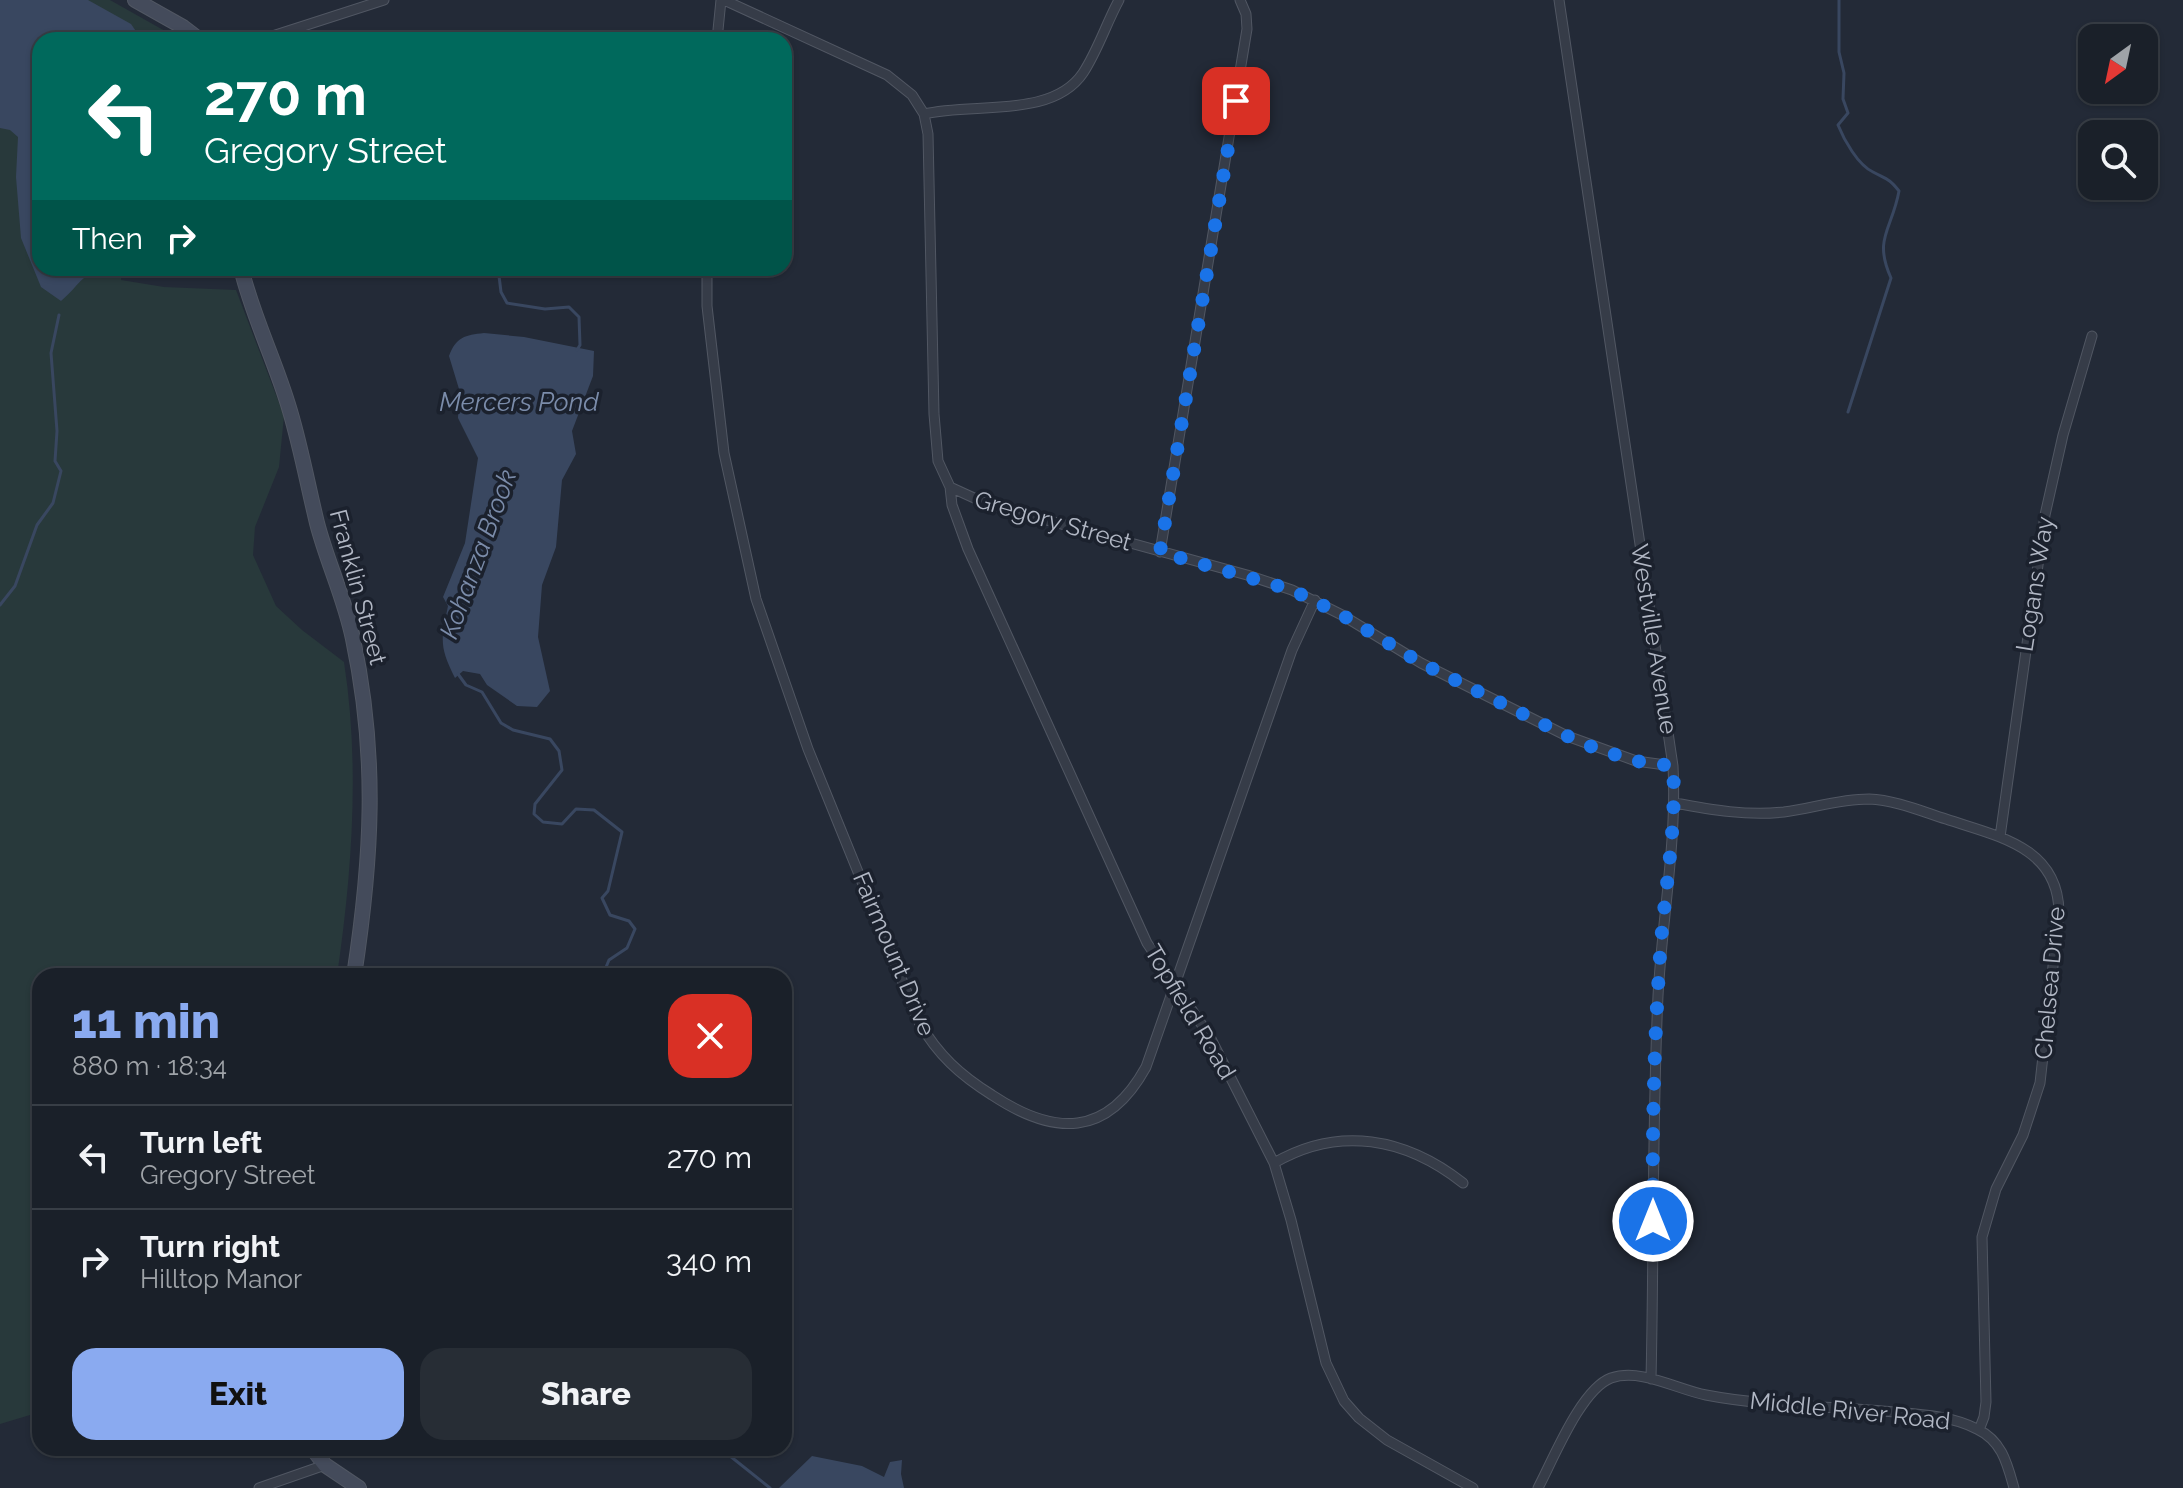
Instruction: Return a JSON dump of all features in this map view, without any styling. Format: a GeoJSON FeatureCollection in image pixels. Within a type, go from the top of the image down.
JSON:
{"type":"FeatureCollection","features":[{"type":"Feature","properties":{"kind":"main road"},"geometry":{"type":"LineString","coordinates":[[135,0],[190,32]]}},
{"type":"Feature","properties":{"kind":"main road","name":"Franklin Street"},"geometry":{"type":"LineString","coordinates":[[243,276],[250,305],[290,409],[318,526],[344,602],[361,682],[367,729],[371,830],[355,968]]}},
{"type":"Feature","properties":{"kind":"main road"},"geometry":{"type":"LineString","coordinates":[[318,1456],[325,1465],[359,1488]]}},
{"type":"Feature","properties":{"kind":"street"},"geometry":{"type":"LineString","coordinates":[[285,32],[384,0]]}},
{"type":"Feature","properties":{"kind":"street"},"geometry":{"type":"LineString","coordinates":[[718,32],[723,0],[887,75],[912,95],[924,114],[1027,104],[1060,94],[1082,74],[1119,0]]}},
{"type":"Feature","properties":{"kind":"street"},"geometry":{"type":"LineString","coordinates":[[1160,552],[1247,29],[1246,14],[1240,0]]}},
{"type":"Feature","properties":{"kind":"street","name":"Westville Avenue"},"geometry":{"type":"LineString","coordinates":[[1559,0],[1673,766],[1675,803],[1660,953],[1652,1144],[1651,1379]]}},
{"type":"Feature","properties":{"kind":"street","name":"Gregory Street"},"geometry":{"type":"LineString","coordinates":[[924,114],[928,134],[934,414],[938,461],[950,487],[985,503],[1247,575],[1315,600],[1421,663],[1567,736],[1636,761],[1673,766]]}},
{"type":"Feature","properties":{"kind":"street","name":"Fairmount Drive"},"geometry":{"type":"LineString","coordinates":[[707,276],[707,306],[724,453],[756,599],[808,749],[919,1022],[931,1043],[964,1077],[1008,1106],[1049,1123],[1081,1124],[1097,1119],[1112,1109],[1136,1085],[1146,1067],[1292,650],[1315,600]]}},
{"type":"Feature","properties":{"kind":"street","name":"Logans Way"},"geometry":{"type":"LineString","coordinates":[[2000,837],[2045,515],[2063,435],[2092,336]]}},
{"type":"Feature","properties":{"kind":"street","name":"Topfield Road"},"geometry":{"type":"LineString","coordinates":[[950,487],[952,505],[975,563],[1147,943],[1210,1037],[1274,1163],[1324,1357],[1344,1401],[1359,1418],[1395,1446],[1473,1488]]}},
{"type":"Feature","properties":{"kind":"street","name":"Chelsea Drive"},"geometry":{"type":"LineString","coordinates":[[1675,803],[1730,813],[1755,814],[1869,799],[1892,802],[2020,845],[2043,865],[2053,880],[2059,912],[2040,1083],[2023,1135],[1996,1189],[1982,1237],[1986,1402],[1979,1430]]}},
{"type":"Feature","properties":{"kind":"street"},"geometry":{"type":"LineString","coordinates":[[1274,1163],[1310,1146],[1367,1140],[1415,1152],[1442,1166],[1463,1183]]}},
{"type":"Feature","properties":{"kind":"street","name":"Middle River Road"},"geometry":{"type":"LineString","coordinates":[[1538,1488],[1594,1390],[1604,1382],[1624,1375],[1719,1397],[1955,1420],[1979,1430],[1999,1445],[2014,1488]]}},
{"type":"Feature","properties":{"kind":"street"},"geometry":{"type":"LineString","coordinates":[[259,1488],[325,1465]]}},
{"type":"Feature","properties":{"kind":"shaded area"},"geometry":{"type":"Polygon","coordinates":[[[0,0],[110,0],[167,32],[32,32],[32,276],[121,276],[121,280],[164,287],[236,290],[284,416],[279,467],[255,527],[253,555],[276,606],[344,662],[353,779],[347,898],[338,968],[32,968],[32,1414],[0,1424],[0,0]]]}},
{"type":"Feature","properties":{"kind":"water"},"geometry":{"type":"Polygon","coordinates":[[[0,0],[88,0],[131,24],[136,32],[32,32],[32,265],[21,238],[16,177],[18,137],[10,130],[0,128],[0,0]]]}},
{"type":"Feature","properties":{"kind":"water"},"geometry":{"type":"Polygon","coordinates":[[[37,276],[87,276],[61,301],[41,287],[37,276]]]}},
{"type":"Feature","properties":{"kind":"water","name":"Mercers Pond"},"geometry":{"type":"Polygon","coordinates":[[[484,333],[524,337],[594,351],[593,376],[572,431],[576,454],[562,480],[556,547],[542,585],[538,637],[550,691],[537,707],[517,706],[487,685],[480,674],[463,671],[455,678],[444,650],[448,606],[443,597],[465,543],[478,458],[458,418],[459,389],[449,356],[462,338],[484,333]]]}},
{"type":"Feature","properties":{"kind":"water"},"geometry":{"type":"Polygon","coordinates":[[[812,1456],[862,1466],[884,1477],[890,1462],[902,1460],[904,1488],[779,1488],[812,1456]]]}},
{"type":"Feature","properties":{"kind":"waterway"},"geometry":{"type":"LineString","coordinates":[[1839,0],[1839,52],[1844,73],[1843,99],[1848,113],[1838,125],[1862,164],[1890,181],[1899,191],[1884,243],[1891,278],[1848,412]]}},
{"type":"Feature","properties":{"kind":"waterway","name":"Kohanza Brook"},"geometry":{"type":"LineString","coordinates":[[499,276],[501,292],[507,303],[545,309],[569,307],[579,317],[580,345],[577,350]]}},
{"type":"Feature","properties":{"kind":"waterway"},"geometry":{"type":"LineString","coordinates":[[0,605],[15,586],[37,525],[53,503],[61,471],[55,461],[57,431],[51,353],[59,315]]}},
{"type":"Feature","properties":{"kind":"waterway","name":"Kohanza Brook"},"geometry":{"type":"LineString","coordinates":[[458,674],[466,685],[482,692],[501,723],[513,730],[550,739],[559,751],[562,770],[535,804],[534,814],[543,822],[562,824],[576,809],[594,810],[622,832],[608,891],[602,898],[610,915],[629,921],[635,929],[627,948],[609,960],[606,968]]}},
{"type":"Feature","properties":{"kind":"waterway","name":"Kohanza Brook"},"geometry":{"type":"LineString","coordinates":[[730,1456],[770,1488]]}},
{"type":"Feature","properties":{"kind":"route"},"geometry":{"type":"LineString","coordinates":[[1236,101],[1160,552],[1292,590],[1342,615],[1421,663],[1567,736],[1636,761],[1673,766],[1675,803],[1660,953],[1656,1042],[1653,1221]]}}]}
